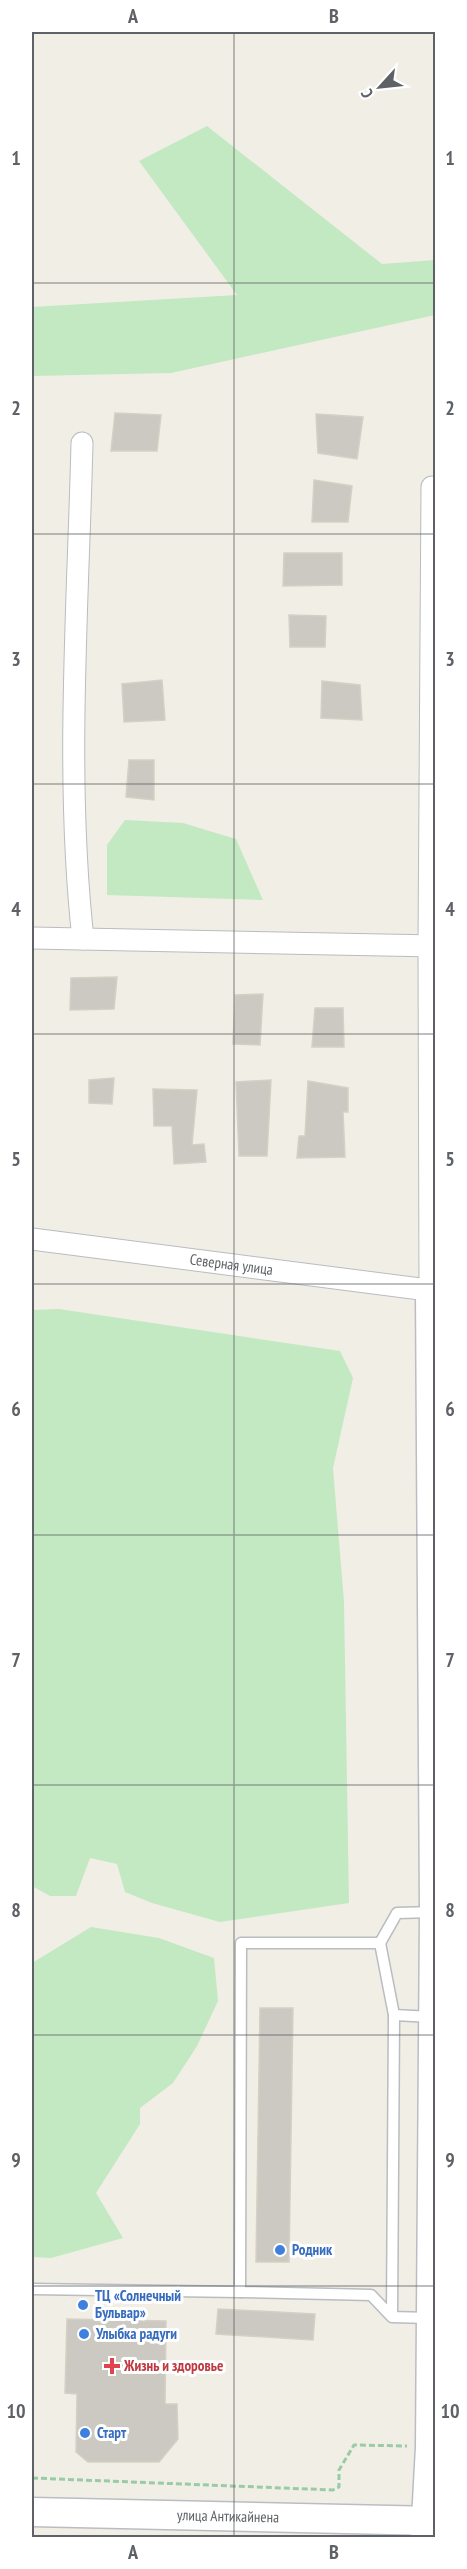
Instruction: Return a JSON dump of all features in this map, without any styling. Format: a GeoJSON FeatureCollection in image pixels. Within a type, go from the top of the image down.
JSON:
{"type":"FeatureCollection","features":[{"type":"Feature","properties":{"kind":"street"},"geometry":{"type":"LineString","coordinates":[[82,443],[75,746],[77,886],[83,939]]}},
{"type":"Feature","properties":{"kind":"street"},"geometry":{"type":"LineString","coordinates":[[428,2526],[434,1912],[432,487]]}},
{"type":"Feature","properties":{"kind":"street"},"geometry":{"type":"LineString","coordinates":[[32,938],[432,946]]}},
{"type":"Feature","properties":{"kind":"street","name":"Северная улица"},"geometry":{"type":"LineString","coordinates":[[32,1239],[433,1291]]}},
{"type":"Feature","properties":{"kind":"street","name":"улица Антикайнена"},"geometry":{"type":"LineString","coordinates":[[32,2512],[428,2526]]}},
{"type":"Feature","properties":{"kind":"lane"},"geometry":{"type":"LineString","coordinates":[[392,2317],[394,2015],[380,1943],[397,1913],[434,1912]]}},
{"type":"Feature","properties":{"kind":"lane"},"geometry":{"type":"LineString","coordinates":[[240,2292],[241,1943],[380,1943]]}},
{"type":"Feature","properties":{"kind":"lane"},"geometry":{"type":"LineString","coordinates":[[394,2015],[432,2017]]}},
{"type":"Feature","properties":{"kind":"lane"},"geometry":{"type":"LineString","coordinates":[[32,2289],[371,2295],[392,2317],[431,2318]]}},
{"type":"Feature","properties":{"kind":"path"},"geometry":{"type":"LineString","coordinates":[[32,2478],[333,2490],[339,2487],[339,2470],[354,2445],[429,2447]]}},
{"type":"Feature","properties":{"kind":"green space"},"geometry":{"type":"Polygon","coordinates":[[[207,126],[382,264],[435,260],[435,315],[171,373],[32,376],[32,307],[237,295],[139,161],[207,126]]]}},
{"type":"Feature","properties":{"kind":"green space"},"geometry":{"type":"Polygon","coordinates":[[[125,820],[183,823],[236,839],[263,900],[107,895],[107,845],[125,820]]]}},
{"type":"Feature","properties":{"kind":"green space"},"geometry":{"type":"Polygon","coordinates":[[[59,1309],[340,1351],[353,1378],[333,1468],[344,1602],[349,1903],[220,1922],[152,1903],[125,1892],[117,1864],[90,1858],[76,1896],[50,1896],[32,1886],[32,1310],[59,1309]]]}},
{"type":"Feature","properties":{"kind":"green space"},"geometry":{"type":"Polygon","coordinates":[[[91,1927],[159,1938],[214,1958],[218,2001],[197,2046],[173,2083],[140,2108],[140,2124],[96,2193],[123,2238],[51,2258],[32,2257],[32,1963],[91,1927]]]}},
{"type":"Feature","properties":{"kind":"building"},"geometry":{"type":"Polygon","coordinates":[[[115,413],[161,415],[157,451],[111,451],[115,413]]]}},
{"type":"Feature","properties":{"kind":"building"},"geometry":{"type":"Polygon","coordinates":[[[316,414],[363,417],[357,459],[318,453],[316,414]]]}},
{"type":"Feature","properties":{"kind":"building"},"geometry":{"type":"Polygon","coordinates":[[[314,480],[352,486],[348,522],[312,522],[314,480]]]}},
{"type":"Feature","properties":{"kind":"building"},"geometry":{"type":"Polygon","coordinates":[[[284,553],[342,553],[342,585],[283,586],[284,553]]]}},
{"type":"Feature","properties":{"kind":"building"},"geometry":{"type":"Polygon","coordinates":[[[289,615],[326,616],[325,647],[290,647],[289,615]]]}},
{"type":"Feature","properties":{"kind":"building"},"geometry":{"type":"Polygon","coordinates":[[[162,680],[165,720],[124,722],[122,684],[162,680]]]}},
{"type":"Feature","properties":{"kind":"building"},"geometry":{"type":"Polygon","coordinates":[[[322,681],[360,685],[362,720],[321,718],[322,681]]]}},
{"type":"Feature","properties":{"kind":"building"},"geometry":{"type":"Polygon","coordinates":[[[129,760],[154,760],[154,800],[126,797],[129,760]]]}},
{"type":"Feature","properties":{"kind":"building"},"geometry":{"type":"Polygon","coordinates":[[[117,977],[114,1009],[70,1010],[71,978],[117,977]]]}},
{"type":"Feature","properties":{"kind":"building"},"geometry":{"type":"Polygon","coordinates":[[[263,994],[260,1045],[233,1044],[235,995],[263,994]]]}},
{"type":"Feature","properties":{"kind":"building"},"geometry":{"type":"Polygon","coordinates":[[[315,1008],[343,1008],[344,1047],[312,1047],[315,1008]]]}},
{"type":"Feature","properties":{"kind":"building"},"geometry":{"type":"Polygon","coordinates":[[[114,1078],[112,1104],[89,1103],[89,1080],[114,1078]]]}},
{"type":"Feature","properties":{"kind":"building"},"geometry":{"type":"Polygon","coordinates":[[[271,1080],[267,1156],[239,1156],[236,1082],[271,1080]]]}},
{"type":"Feature","properties":{"kind":"building"},"geometry":{"type":"Polygon","coordinates":[[[308,1081],[348,1088],[348,1112],[343,1112],[345,1157],[297,1158],[299,1136],[305,1136],[308,1081]]]}},
{"type":"Feature","properties":{"kind":"building"},"geometry":{"type":"Polygon","coordinates":[[[153,1089],[197,1090],[192,1145],[204,1144],[206,1162],[174,1164],[172,1126],[154,1126],[153,1089]]]}},
{"type":"Feature","properties":{"kind":"building"},"geometry":{"type":"Polygon","coordinates":[[[260,2008],[293,2008],[289,2262],[256,2262],[260,2008]]]}},
{"type":"Feature","properties":{"kind":"building"},"geometry":{"type":"Polygon","coordinates":[[[218,2309],[315,2314],[313,2340],[216,2334],[218,2309]]]}},
{"type":"Feature","properties":{"kind":"building"},"geometry":{"type":"Polygon","coordinates":[[[67,2319],[166,2321],[165,2404],[177,2404],[178,2439],[159,2462],[88,2462],[76,2452],[77,2394],[65,2393],[67,2319]]]}},
{"type":"Feature","properties":{"kind":"place","name":"Родник"},"geometry":{"type":"Point","coordinates":[280,2250]}},
{"type":"Feature","properties":{"kind":"place","name":"ТЦ «Солнечный Бульвар»"},"geometry":{"type":"Point","coordinates":[83,2305]}},
{"type":"Feature","properties":{"kind":"place","name":"Улыбка радуги"},"geometry":{"type":"Point","coordinates":[84,2334]}},
{"type":"Feature","properties":{"kind":"place","name":"Жизнь и здоровье"},"geometry":{"type":"Point","coordinates":[112,2366]}},
{"type":"Feature","properties":{"kind":"place","name":"Старт"},"geometry":{"type":"Point","coordinates":[85,2433]}}]}
